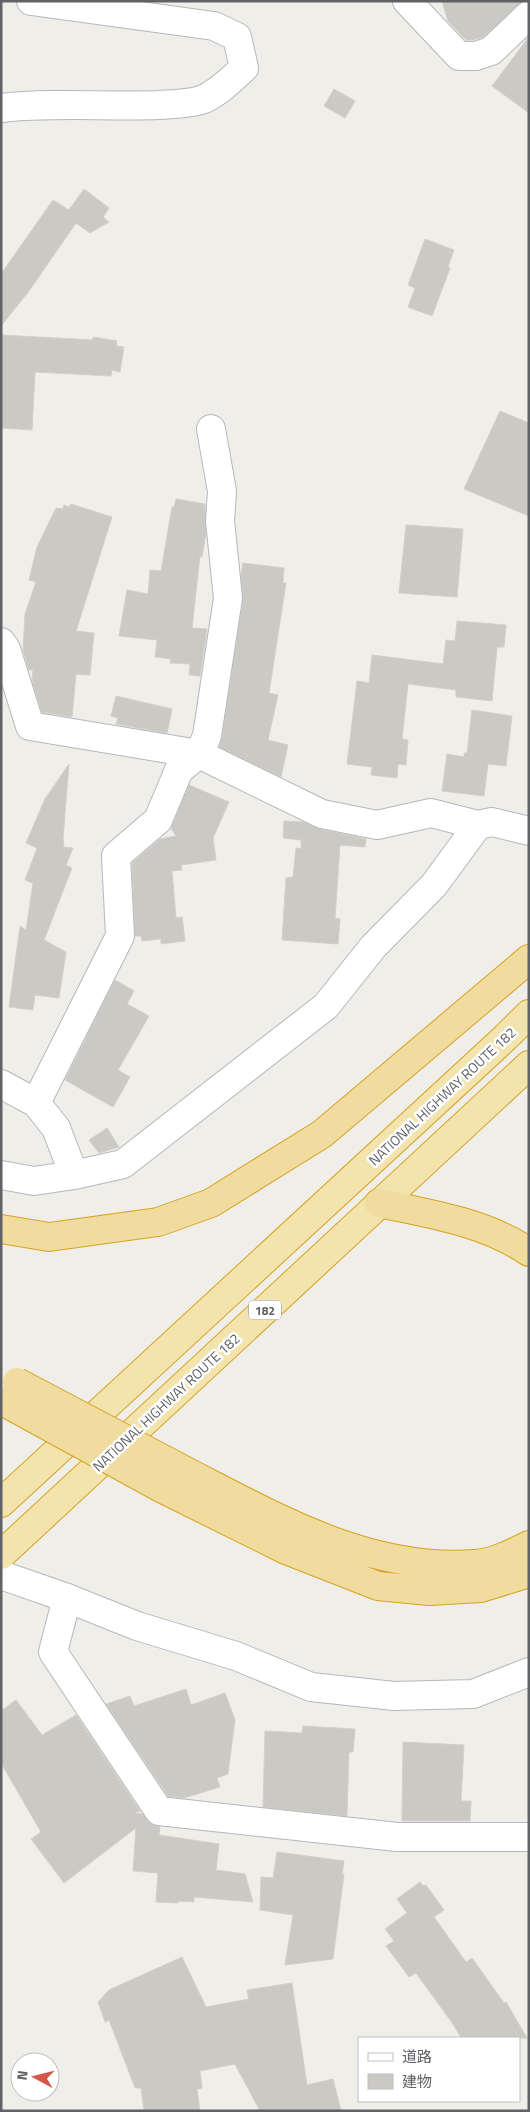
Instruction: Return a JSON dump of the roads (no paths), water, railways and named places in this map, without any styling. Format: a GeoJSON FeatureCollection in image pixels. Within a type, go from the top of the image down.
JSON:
{"type":"FeatureCollection","features":[{"type":"Feature","properties":{"kind":"highway"},"geometry":{"type":"LineString","coordinates":[[1,1229],[49,1237],[158,1222],[211,1203],[322,1134],[529,959]]}},
{"type":"Feature","properties":{"kind":"highway","name":"NATIONAL HIGHWAY ROUTE 182"},"geometry":{"type":"LineString","coordinates":[[1,1503],[500,1043],[529,1014]]}},
{"type":"Feature","properties":{"kind":"highway","name":"NATIONAL HIGHWAY ROUTE 182"},"geometry":{"type":"LineString","coordinates":[[1,1555],[529,1065]]}},
{"type":"Feature","properties":{"kind":"highway"},"geometry":{"type":"LineString","coordinates":[[379,1203],[436,1215],[485,1229],[529,1252]]}},
{"type":"Feature","properties":{"kind":"highway"},"geometry":{"type":"LineString","coordinates":[[5,1389],[178,1467],[295,1527],[335,1543],[383,1558],[429,1563],[477,1564],[513,1553],[529,1545]]}},
{"type":"Feature","properties":{"kind":"highway"},"geometry":{"type":"LineString","coordinates":[[5,1389],[161,1488],[286,1550],[378,1586],[430,1591],[481,1588],[529,1573]]}},
{"type":"Feature","properties":{"kind":"street"},"geometry":{"type":"LineString","coordinates":[[1,108],[28,105],[138,106],[194,101],[204,99],[223,87],[244,68],[237,37],[214,26],[31,1]]}},
{"type":"Feature","properties":{"kind":"street"},"geometry":{"type":"LineString","coordinates":[[407,1],[459,56],[476,56],[491,51],[529,15]]}},
{"type":"Feature","properties":{"kind":"street"},"geometry":{"type":"LineString","coordinates":[[36,1103],[120,936],[116,856],[158,820],[179,770],[200,754],[207,736],[228,598],[220,522],[222,491],[211,429]]}},
{"type":"Feature","properties":{"kind":"street"},"geometry":{"type":"LineString","coordinates":[[1,642],[6,649],[30,726],[200,754],[322,814],[377,825],[431,813],[478,825],[492,822],[529,831]]}},
{"type":"Feature","properties":{"kind":"street"},"geometry":{"type":"LineString","coordinates":[[1,1175],[34,1181],[74,1175],[123,1164],[326,1006],[373,947],[434,885],[478,825]]}},
{"type":"Feature","properties":{"kind":"street"},"geometry":{"type":"LineString","coordinates":[[1,1084],[36,1103],[56,1128],[74,1175]]}},
{"type":"Feature","properties":{"kind":"street"},"geometry":{"type":"LineString","coordinates":[[1,1575],[67,1598],[137,1626],[236,1656],[310,1687],[394,1696],[473,1694],[529,1672]]}},
{"type":"Feature","properties":{"kind":"street"},"geometry":{"type":"LineString","coordinates":[[67,1598],[53,1652],[159,1811],[398,1837],[529,1837]]}}]}
